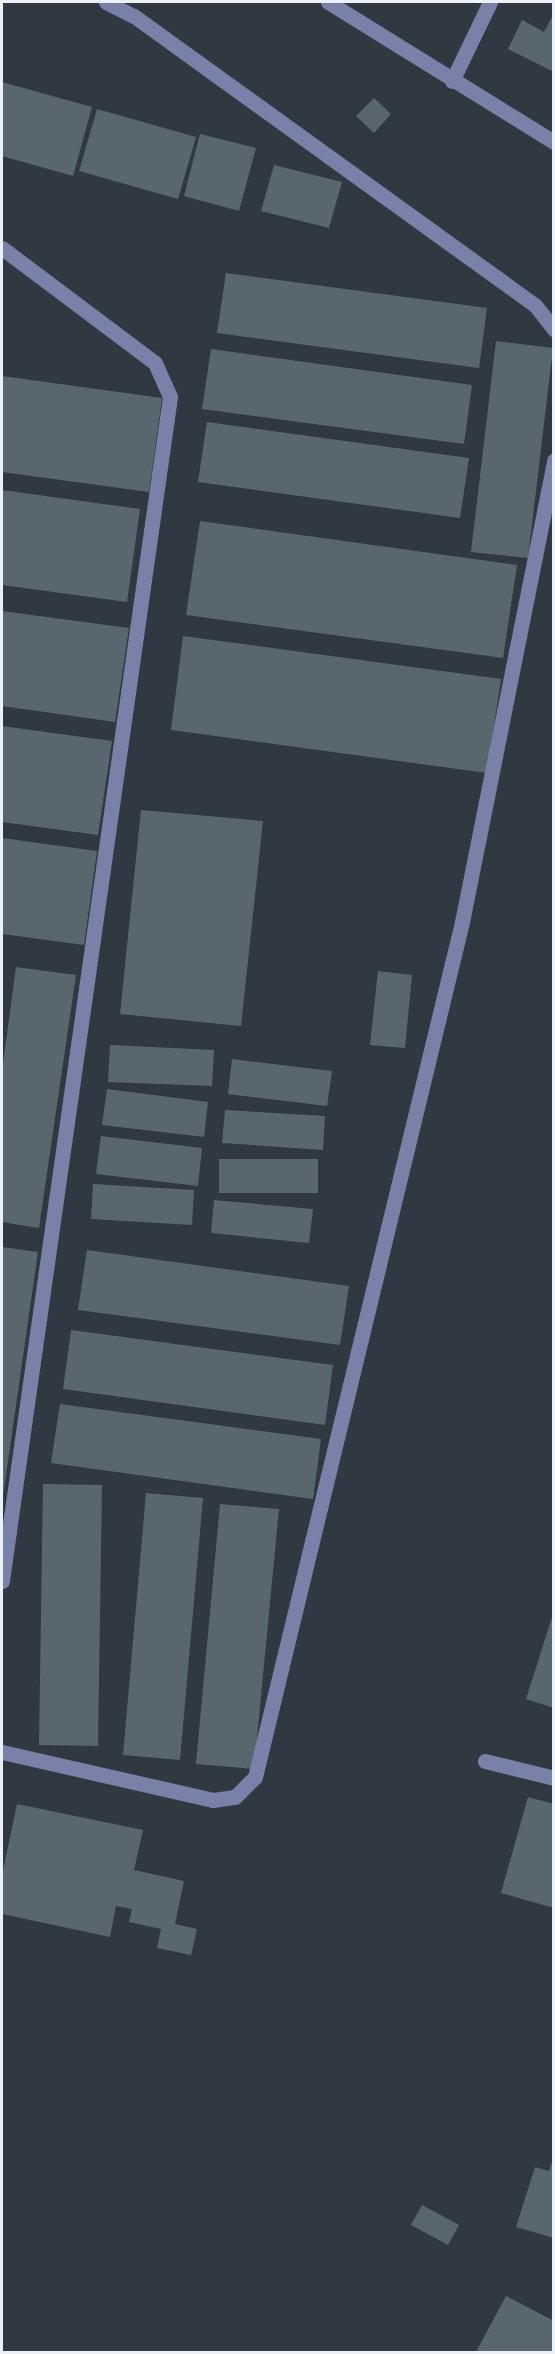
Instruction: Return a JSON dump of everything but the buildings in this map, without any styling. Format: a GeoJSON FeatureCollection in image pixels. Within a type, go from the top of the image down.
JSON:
{"type":"FeatureCollection","features":[{"type":"Feature","properties":{"kind":"street"},"geometry":{"type":"LineString","coordinates":[[106,2],[134,16],[535,305],[554,329]]}},
{"type":"Feature","properties":{"kind":"street"},"geometry":{"type":"LineString","coordinates":[[328,2],[452,81],[554,142]]}},
{"type":"Feature","properties":{"kind":"street"},"geometry":{"type":"LineString","coordinates":[[452,81],[490,2]]}},
{"type":"Feature","properties":{"kind":"street"},"geometry":{"type":"LineString","coordinates":[[2,248],[154,363],[170,398],[2,1581]]}},
{"type":"Feature","properties":{"kind":"street"},"geometry":{"type":"LineString","coordinates":[[2,1752],[213,1800],[235,1797],[255,1777],[462,922],[554,460]]}},
{"type":"Feature","properties":{"kind":"street"},"geometry":{"type":"LineString","coordinates":[[485,1761],[554,1778]]}}]}
